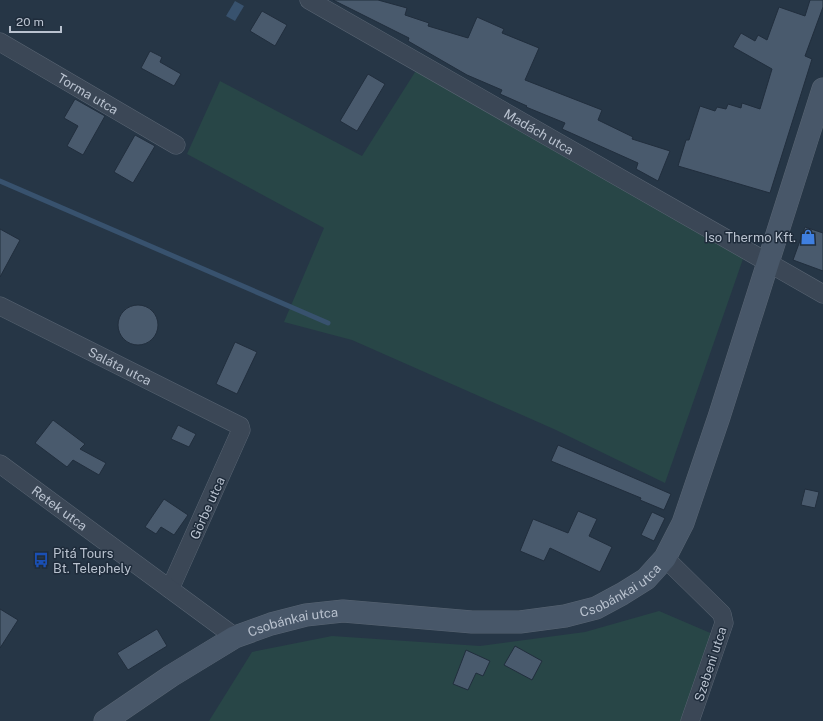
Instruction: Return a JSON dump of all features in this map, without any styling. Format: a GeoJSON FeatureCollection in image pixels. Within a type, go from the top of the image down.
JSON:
{"type":"FeatureCollection","features":[{"type":"Feature","properties":{"kind":"main road","name":"Csobánkai utca"},"geometry":{"type":"LineString","coordinates":[[104,721],[171,676],[235,637],[278,622],[306,616],[343,611],[472,622],[520,622],[565,616],[596,608],[646,579],[665,558],[683,523],[696,488],[823,89]]}},
{"type":"Feature","properties":{"kind":"street","name":"Madách utca"},"geometry":{"type":"LineString","coordinates":[[310,0],[823,294]]}},
{"type":"Feature","properties":{"kind":"street","name":"Torma utca"},"geometry":{"type":"LineString","coordinates":[[0,42],[176,145]]}},
{"type":"Feature","properties":{"kind":"street","name":"Saláta utca"},"geometry":{"type":"LineString","coordinates":[[0,306],[240,426]]}},
{"type":"Feature","properties":{"kind":"street","name":"Görbe utca"},"geometry":{"type":"LineString","coordinates":[[170,589],[242,430],[240,426]]}},
{"type":"Feature","properties":{"kind":"street","name":"Retek utca"},"geometry":{"type":"LineString","coordinates":[[0,464],[235,637]]}},
{"type":"Feature","properties":{"kind":"street","name":"Szebeni utca"},"geometry":{"type":"LineString","coordinates":[[665,558],[722,614],[724,623],[690,721]]}},
{"type":"Feature","properties":{"kind":"green space"},"geometry":{"type":"Polygon","coordinates":[[[417,69],[744,256],[665,483],[556,430],[352,340],[284,322],[324,228],[187,154],[220,81],[362,156],[417,69]]]}},
{"type":"Feature","properties":{"kind":"green space"},"geometry":{"type":"Polygon","coordinates":[[[659,611],[715,635],[686,721],[209,721],[252,652],[332,636],[480,646],[585,632],[659,611]]]}},
{"type":"Feature","properties":{"kind":"water"},"geometry":{"type":"Polygon","coordinates":[[[235,1],[244,6],[235,21],[226,16],[235,1]]]}},
{"type":"Feature","properties":{"kind":"building"},"geometry":{"type":"Polygon","coordinates":[[[333,0],[378,0],[407,8],[405,15],[429,23],[428,26],[468,38],[477,17],[504,29],[502,33],[539,48],[525,80],[602,110],[598,120],[633,137],[632,139],[670,151],[658,181],[636,169],[638,163],[562,129],[565,123],[526,107],[527,106],[500,94],[502,90],[467,75],[408,41],[409,38],[333,0]]]}},
{"type":"Feature","properties":{"kind":"building"},"geometry":{"type":"Polygon","coordinates":[[[810,0],[823,0],[823,7],[805,56],[812,59],[770,193],[678,166],[686,140],[689,140],[700,106],[715,111],[717,107],[726,109],[728,104],[741,108],[742,103],[760,109],[772,69],[733,47],[741,33],[755,41],[758,35],[767,40],[779,7],[805,16],[810,0]]]}},
{"type":"Feature","properties":{"kind":"building"},"geometry":{"type":"Polygon","coordinates":[[[262,11],[287,25],[275,46],[250,31],[262,11]]]}},
{"type":"Feature","properties":{"kind":"building"},"geometry":{"type":"Polygon","coordinates":[[[150,51],[162,57],[160,62],[181,74],[174,86],[141,68],[150,51]]]}},
{"type":"Feature","properties":{"kind":"building"},"geometry":{"type":"Polygon","coordinates":[[[368,74],[385,84],[357,131],[340,121],[368,74]]]}},
{"type":"Feature","properties":{"kind":"building"},"geometry":{"type":"Polygon","coordinates":[[[75,99],[105,116],[83,155],[67,146],[78,126],[64,118],[75,99]]]}},
{"type":"Feature","properties":{"kind":"building"},"geometry":{"type":"Polygon","coordinates":[[[135,135],[155,146],[133,183],[114,172],[135,135]]]}},
{"type":"Feature","properties":{"kind":"building"},"geometry":{"type":"Polygon","coordinates":[[[805,227],[823,233],[823,271],[793,260],[805,227]]]}},
{"type":"Feature","properties":{"kind":"building"},"geometry":{"type":"Polygon","coordinates":[[[0,229],[20,240],[0,277],[0,229]]]}},
{"type":"Feature","properties":{"kind":"building"},"geometry":{"type":"Polygon","coordinates":[[[142,305],[149,308],[155,314],[158,325],[157,333],[149,342],[142,345],[134,345],[127,342],[119,333],[118,321],[121,314],[130,306],[142,305]]]}},
{"type":"Feature","properties":{"kind":"building"},"geometry":{"type":"Polygon","coordinates":[[[235,342],[257,352],[237,394],[216,384],[235,342]]]}},
{"type":"Feature","properties":{"kind":"building"},"geometry":{"type":"Polygon","coordinates":[[[53,420],[85,444],[80,449],[106,463],[99,475],[73,460],[67,467],[35,443],[53,420]]]}},
{"type":"Feature","properties":{"kind":"building"},"geometry":{"type":"Polygon","coordinates":[[[178,425],[196,434],[189,447],[171,439],[178,425]]]}},
{"type":"Feature","properties":{"kind":"building"},"geometry":{"type":"Polygon","coordinates":[[[558,445],[671,494],[664,510],[640,500],[641,498],[551,461],[558,445]]]}},
{"type":"Feature","properties":{"kind":"building"},"geometry":{"type":"Polygon","coordinates":[[[805,489],[819,492],[815,508],[801,505],[805,489]]]}},
{"type":"Feature","properties":{"kind":"building"},"geometry":{"type":"Polygon","coordinates":[[[164,499],[188,515],[174,535],[161,527],[156,534],[145,527],[164,499]]]}},
{"type":"Feature","properties":{"kind":"building"},"geometry":{"type":"Polygon","coordinates":[[[578,511],[597,519],[589,536],[612,547],[600,572],[550,548],[544,561],[520,551],[533,519],[568,533],[578,511]]]}},
{"type":"Feature","properties":{"kind":"building"},"geometry":{"type":"Polygon","coordinates":[[[652,512],[665,518],[654,541],[641,535],[652,512]]]}},
{"type":"Feature","properties":{"kind":"building"},"geometry":{"type":"Polygon","coordinates":[[[0,609],[18,620],[0,648],[0,609]]]}},
{"type":"Feature","properties":{"kind":"building"},"geometry":{"type":"Polygon","coordinates":[[[157,629],[167,646],[128,670],[117,653],[157,629]]]}},
{"type":"Feature","properties":{"kind":"building"},"geometry":{"type":"Polygon","coordinates":[[[515,646],[542,661],[532,680],[504,665],[515,646]]]}},
{"type":"Feature","properties":{"kind":"building"},"geometry":{"type":"Polygon","coordinates":[[[466,650],[490,661],[483,676],[476,673],[468,690],[453,684],[466,650]]]}},
{"type":"Feature","properties":{"kind":"waterway"},"geometry":{"type":"LineString","coordinates":[[0,181],[328,323]]}},
{"type":"Feature","properties":{"kind":"place","name":"Iso Thermo Kft."},"geometry":{"type":"Point","coordinates":[808,237]}},
{"type":"Feature","properties":{"kind":"place","name":"Pitá Tours Bt. Telephely"},"geometry":{"type":"Point","coordinates":[41,560]}}]}
